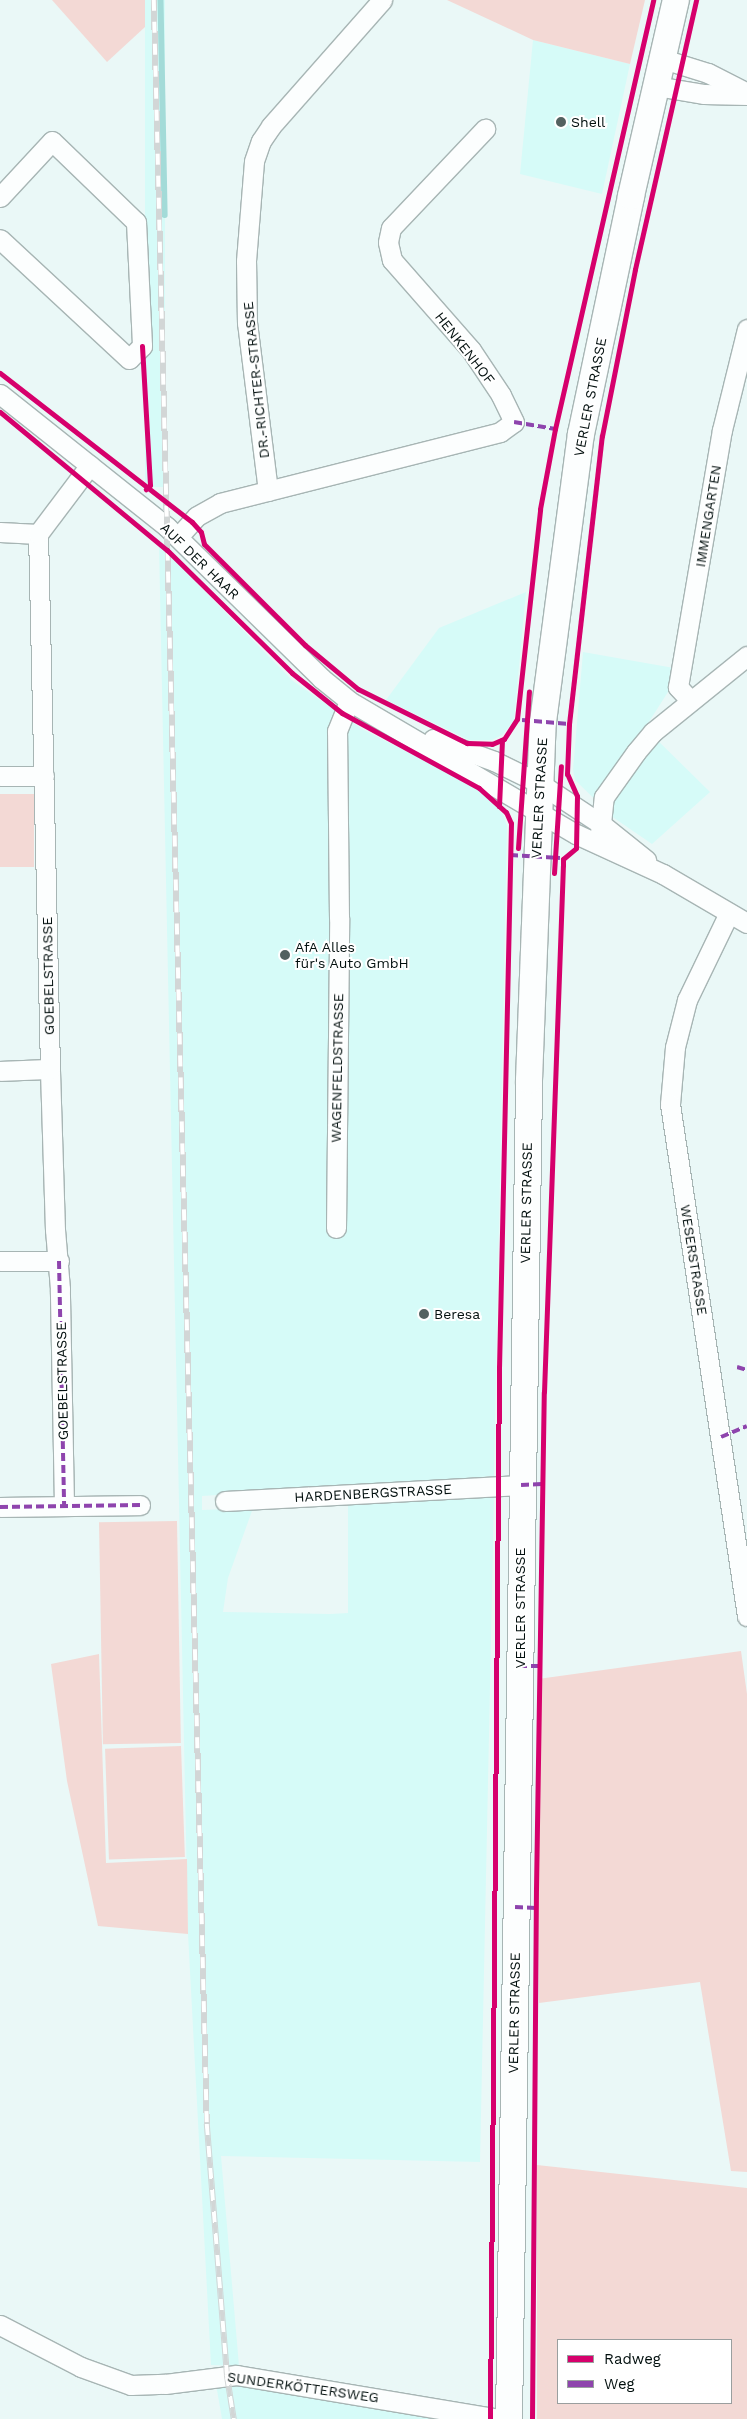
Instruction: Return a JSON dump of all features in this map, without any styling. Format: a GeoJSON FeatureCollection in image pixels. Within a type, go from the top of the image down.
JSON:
{"type":"FeatureCollection","features":[{"type":"Feature","properties":{"kind":"main road","name":"VERLER STRASSE"},"geometry":{"type":"LineString","coordinates":[[509,2419],[521,1485],[539,783],[562,564],[581,434],[676,0]]}},
{"type":"Feature","properties":{"kind":"street","name":"DR.-RICHTER-STRASSE"},"geometry":{"type":"LineString","coordinates":[[268,491],[247,323],[246,261],[254,161],[260,141],[271,126],[382,0]]}},
{"type":"Feature","properties":{"kind":"street"},"geometry":{"type":"LineString","coordinates":[[663,58],[708,73],[747,94]]}},
{"type":"Feature","properties":{"kind":"street"},"geometry":{"type":"LineString","coordinates":[[656,86],[704,94],[747,94]]}},
{"type":"Feature","properties":{"kind":"street","name":"HENKENHOF"},"geometry":{"type":"LineString","coordinates":[[268,491],[500,432],[514,422],[501,395],[471,350],[392,260],[388,242],[391,228],[485,129]]}},
{"type":"Feature","properties":{"kind":"street"},"geometry":{"type":"LineString","coordinates":[[0,197],[52,141],[136,222],[142,346],[129,359],[0,239]]}},
{"type":"Feature","properties":{"kind":"street","name":"IMMENGARTEN"},"geometry":{"type":"LineString","coordinates":[[690,700],[678,686],[722,430],[747,328]]}},
{"type":"Feature","properties":{"kind":"street","name":"AUF DER HAAR"},"geometry":{"type":"LineString","coordinates":[[0,394],[178,537],[321,678],[349,701],[398,728],[538,812],[599,844],[663,874],[747,923]]}},
{"type":"Feature","properties":{"kind":"street"},"geometry":{"type":"LineString","coordinates":[[0,532],[38,534],[90,465]]}},
{"type":"Feature","properties":{"kind":"street"},"geometry":{"type":"LineString","coordinates":[[178,537],[198,516],[220,503],[268,491]]}},
{"type":"Feature","properties":{"kind":"street","name":"GOEBELSTRASSE"},"geometry":{"type":"LineString","coordinates":[[38,534],[50,1069],[55,1230],[59,1261],[64,1505]]}},
{"type":"Feature","properties":{"kind":"street"},"geometry":{"type":"LineString","coordinates":[[599,844],[604,797],[636,752],[653,732],[690,700],[747,656]]}},
{"type":"Feature","properties":{"kind":"street","name":"WAGENFELDSTRASSE"},"geometry":{"type":"LineString","coordinates":[[336,1228],[339,918],[337,731],[349,701]]}},
{"type":"Feature","properties":{"kind":"street","name":"AUF DER HAAR"},"geometry":{"type":"LineString","coordinates":[[398,728],[494,761],[539,783],[601,824],[663,874]]}},
{"type":"Feature","properties":{"kind":"street"},"geometry":{"type":"LineString","coordinates":[[0,776],[44,776]]}},
{"type":"Feature","properties":{"kind":"street","name":"WESERSTRASSE"},"geometry":{"type":"LineString","coordinates":[[729,913],[687,1000],[675,1047],[670,1104],[747,1616]]}},
{"type":"Feature","properties":{"kind":"street"},"geometry":{"type":"LineString","coordinates":[[0,1071],[50,1069]]}},
{"type":"Feature","properties":{"kind":"street"},"geometry":{"type":"LineString","coordinates":[[0,1261],[59,1261]]}},
{"type":"Feature","properties":{"kind":"street","name":"HARDENBERGSTRASSE"},"geometry":{"type":"LineString","coordinates":[[225,1501],[521,1485]]}},
{"type":"Feature","properties":{"kind":"street"},"geometry":{"type":"LineString","coordinates":[[0,1507],[140,1505]]}},
{"type":"Feature","properties":{"kind":"street","name":"SUNDERKÖTTERSWEG"},"geometry":{"type":"LineString","coordinates":[[0,2325],[81,2367],[131,2385],[165,2384],[236,2375],[498,2419]]}},
{"type":"Feature","properties":{"kind":"shaded area"},"geometry":{"type":"Polygon","coordinates":[[[52,0],[145,0],[145,27],[107,62],[52,0]]]}},
{"type":"Feature","properties":{"kind":"shaded area"},"geometry":{"type":"Polygon","coordinates":[[[145,0],[165,0],[165,487],[145,487],[145,0]]]}},
{"type":"Feature","properties":{"kind":"shaded area"},"geometry":{"type":"Polygon","coordinates":[[[447,0],[645,0],[630,64],[533,40],[447,0]]]}},
{"type":"Feature","properties":{"kind":"shaded area"},"geometry":{"type":"Polygon","coordinates":[[[533,40],[630,64],[602,194],[520,174],[533,40]]]}},
{"type":"Feature","properties":{"kind":"shaded area"},"geometry":{"type":"Polygon","coordinates":[[[159,545],[293,681],[362,729],[478,788],[503,814],[507,826],[494,1476],[202,1496],[202,1510],[253,1508],[228,1578],[223,1612],[330,1614],[348,1613],[348,1504],[494,1497],[480,2162],[221,2156],[239,2366],[211,2365],[188,1934],[159,545]]]}},
{"type":"Feature","properties":{"kind":"shaded area"},"geometry":{"type":"Polygon","coordinates":[[[526,592],[514,721],[502,735],[492,740],[469,740],[386,700],[439,628],[526,592]]]}},
{"type":"Feature","properties":{"kind":"shaded area"},"geometry":{"type":"Polygon","coordinates":[[[583,652],[674,668],[668,692],[645,728],[710,792],[652,844],[614,818],[575,780],[573,770],[583,652]]]}},
{"type":"Feature","properties":{"kind":"shaded area"},"geometry":{"type":"Polygon","coordinates":[[[0,794],[34,794],[34,867],[0,867],[0,794]]]}},
{"type":"Feature","properties":{"kind":"shaded area"},"geometry":{"type":"Polygon","coordinates":[[[177,1521],[181,1743],[103,1744],[99,1522],[177,1521]]]}},
{"type":"Feature","properties":{"kind":"shaded area"},"geometry":{"type":"Polygon","coordinates":[[[741,1651],[747,1694],[747,2172],[731,2171],[700,1982],[539,2003],[538,1679],[741,1651]]]}},
{"type":"Feature","properties":{"kind":"shaded area"},"geometry":{"type":"Polygon","coordinates":[[[99,1654],[106,1863],[187,1859],[188,1934],[98,1926],[67,1781],[51,1664],[99,1654]]]}},
{"type":"Feature","properties":{"kind":"shaded area"},"geometry":{"type":"Polygon","coordinates":[[[181,1746],[185,1857],[109,1860],[105,1749],[181,1746]]]}},
{"type":"Feature","properties":{"kind":"shaded area"},"geometry":{"type":"Polygon","coordinates":[[[537,2165],[747,2188],[747,2419],[537,2419],[537,2165]]]}},
{"type":"Feature","properties":{"kind":"shaded area"},"geometry":{"type":"Polygon","coordinates":[[[216,2384],[285,2388],[435,2419],[222,2419],[216,2384]]]}},
{"type":"Feature","properties":{"kind":"waterway"},"geometry":{"type":"LineString","coordinates":[[161,0],[165,215]]}},
{"type":"Feature","properties":{"kind":"railway"},"geometry":{"type":"LineString","coordinates":[[154,0],[207,2124],[227,2375],[234,2419]]}},
{"type":"Feature","properties":{"kind":"marked path"},"geometry":{"type":"LineString","coordinates":[[514,422],[555,429]]}},
{"type":"Feature","properties":{"kind":"marked path"},"geometry":{"type":"LineString","coordinates":[[522,720],[569,724]]}},
{"type":"Feature","properties":{"kind":"marked path"},"geometry":{"type":"LineString","coordinates":[[510,855],[560,858]]}},
{"type":"Feature","properties":{"kind":"marked path"},"geometry":{"type":"LineString","coordinates":[[59,1261],[64,1505]]}},
{"type":"Feature","properties":{"kind":"marked path"},"geometry":{"type":"LineString","coordinates":[[737,1367],[747,1370]]}},
{"type":"Feature","properties":{"kind":"marked path"},"geometry":{"type":"LineString","coordinates":[[721,1437],[747,1426]]}},
{"type":"Feature","properties":{"kind":"marked path"},"geometry":{"type":"LineString","coordinates":[[521,1485],[542,1484]]}},
{"type":"Feature","properties":{"kind":"marked path"},"geometry":{"type":"LineString","coordinates":[[0,1507],[140,1505]]}},
{"type":"Feature","properties":{"kind":"marked path"},"geometry":{"type":"LineString","coordinates":[[519,1666],[539,1666]]}},
{"type":"Feature","properties":{"kind":"marked path"},"geometry":{"type":"LineString","coordinates":[[515,1907],[536,1908]]}},
{"type":"Feature","properties":{"kind":"cycle path"},"geometry":{"type":"LineString","coordinates":[[0,373],[192,522],[201,532],[204,544],[305,645],[358,689],[467,743],[492,744],[504,739],[517,719],[540,509],[555,429],[653,0]]}},
{"type":"Feature","properties":{"kind":"cycle path"},"geometry":{"type":"LineString","coordinates":[[532,2419],[536,1889],[544,1392],[563,859],[576,848],[577,796],[567,774],[569,724],[602,436],[635,269],[696,0]]}},
{"type":"Feature","properties":{"kind":"cycle path"},"geometry":{"type":"LineString","coordinates":[[142,346],[150,485],[146,489]]}},
{"type":"Feature","properties":{"kind":"cycle path"},"geometry":{"type":"LineString","coordinates":[[0,412],[167,550],[292,673],[342,713],[479,788],[506,812],[511,823],[499,1367],[490,2419]]}},
{"type":"Feature","properties":{"kind":"cycle path"},"geometry":{"type":"LineString","coordinates":[[518,848],[529,691]]}},
{"type":"Feature","properties":{"kind":"cycle path"},"geometry":{"type":"LineString","coordinates":[[499,806],[502,740]]}},
{"type":"Feature","properties":{"kind":"cycle path"},"geometry":{"type":"LineString","coordinates":[[554,873],[561,766]]}},
{"type":"Feature","properties":{"kind":"place","name":"Shell"},"geometry":{"type":"Point","coordinates":[561,122]}},
{"type":"Feature","properties":{"kind":"place","name":"AfA Alles für's Auto GmbH"},"geometry":{"type":"Point","coordinates":[285,955]}},
{"type":"Feature","properties":{"kind":"place","name":"Beresa"},"geometry":{"type":"Point","coordinates":[424,1314]}}]}
